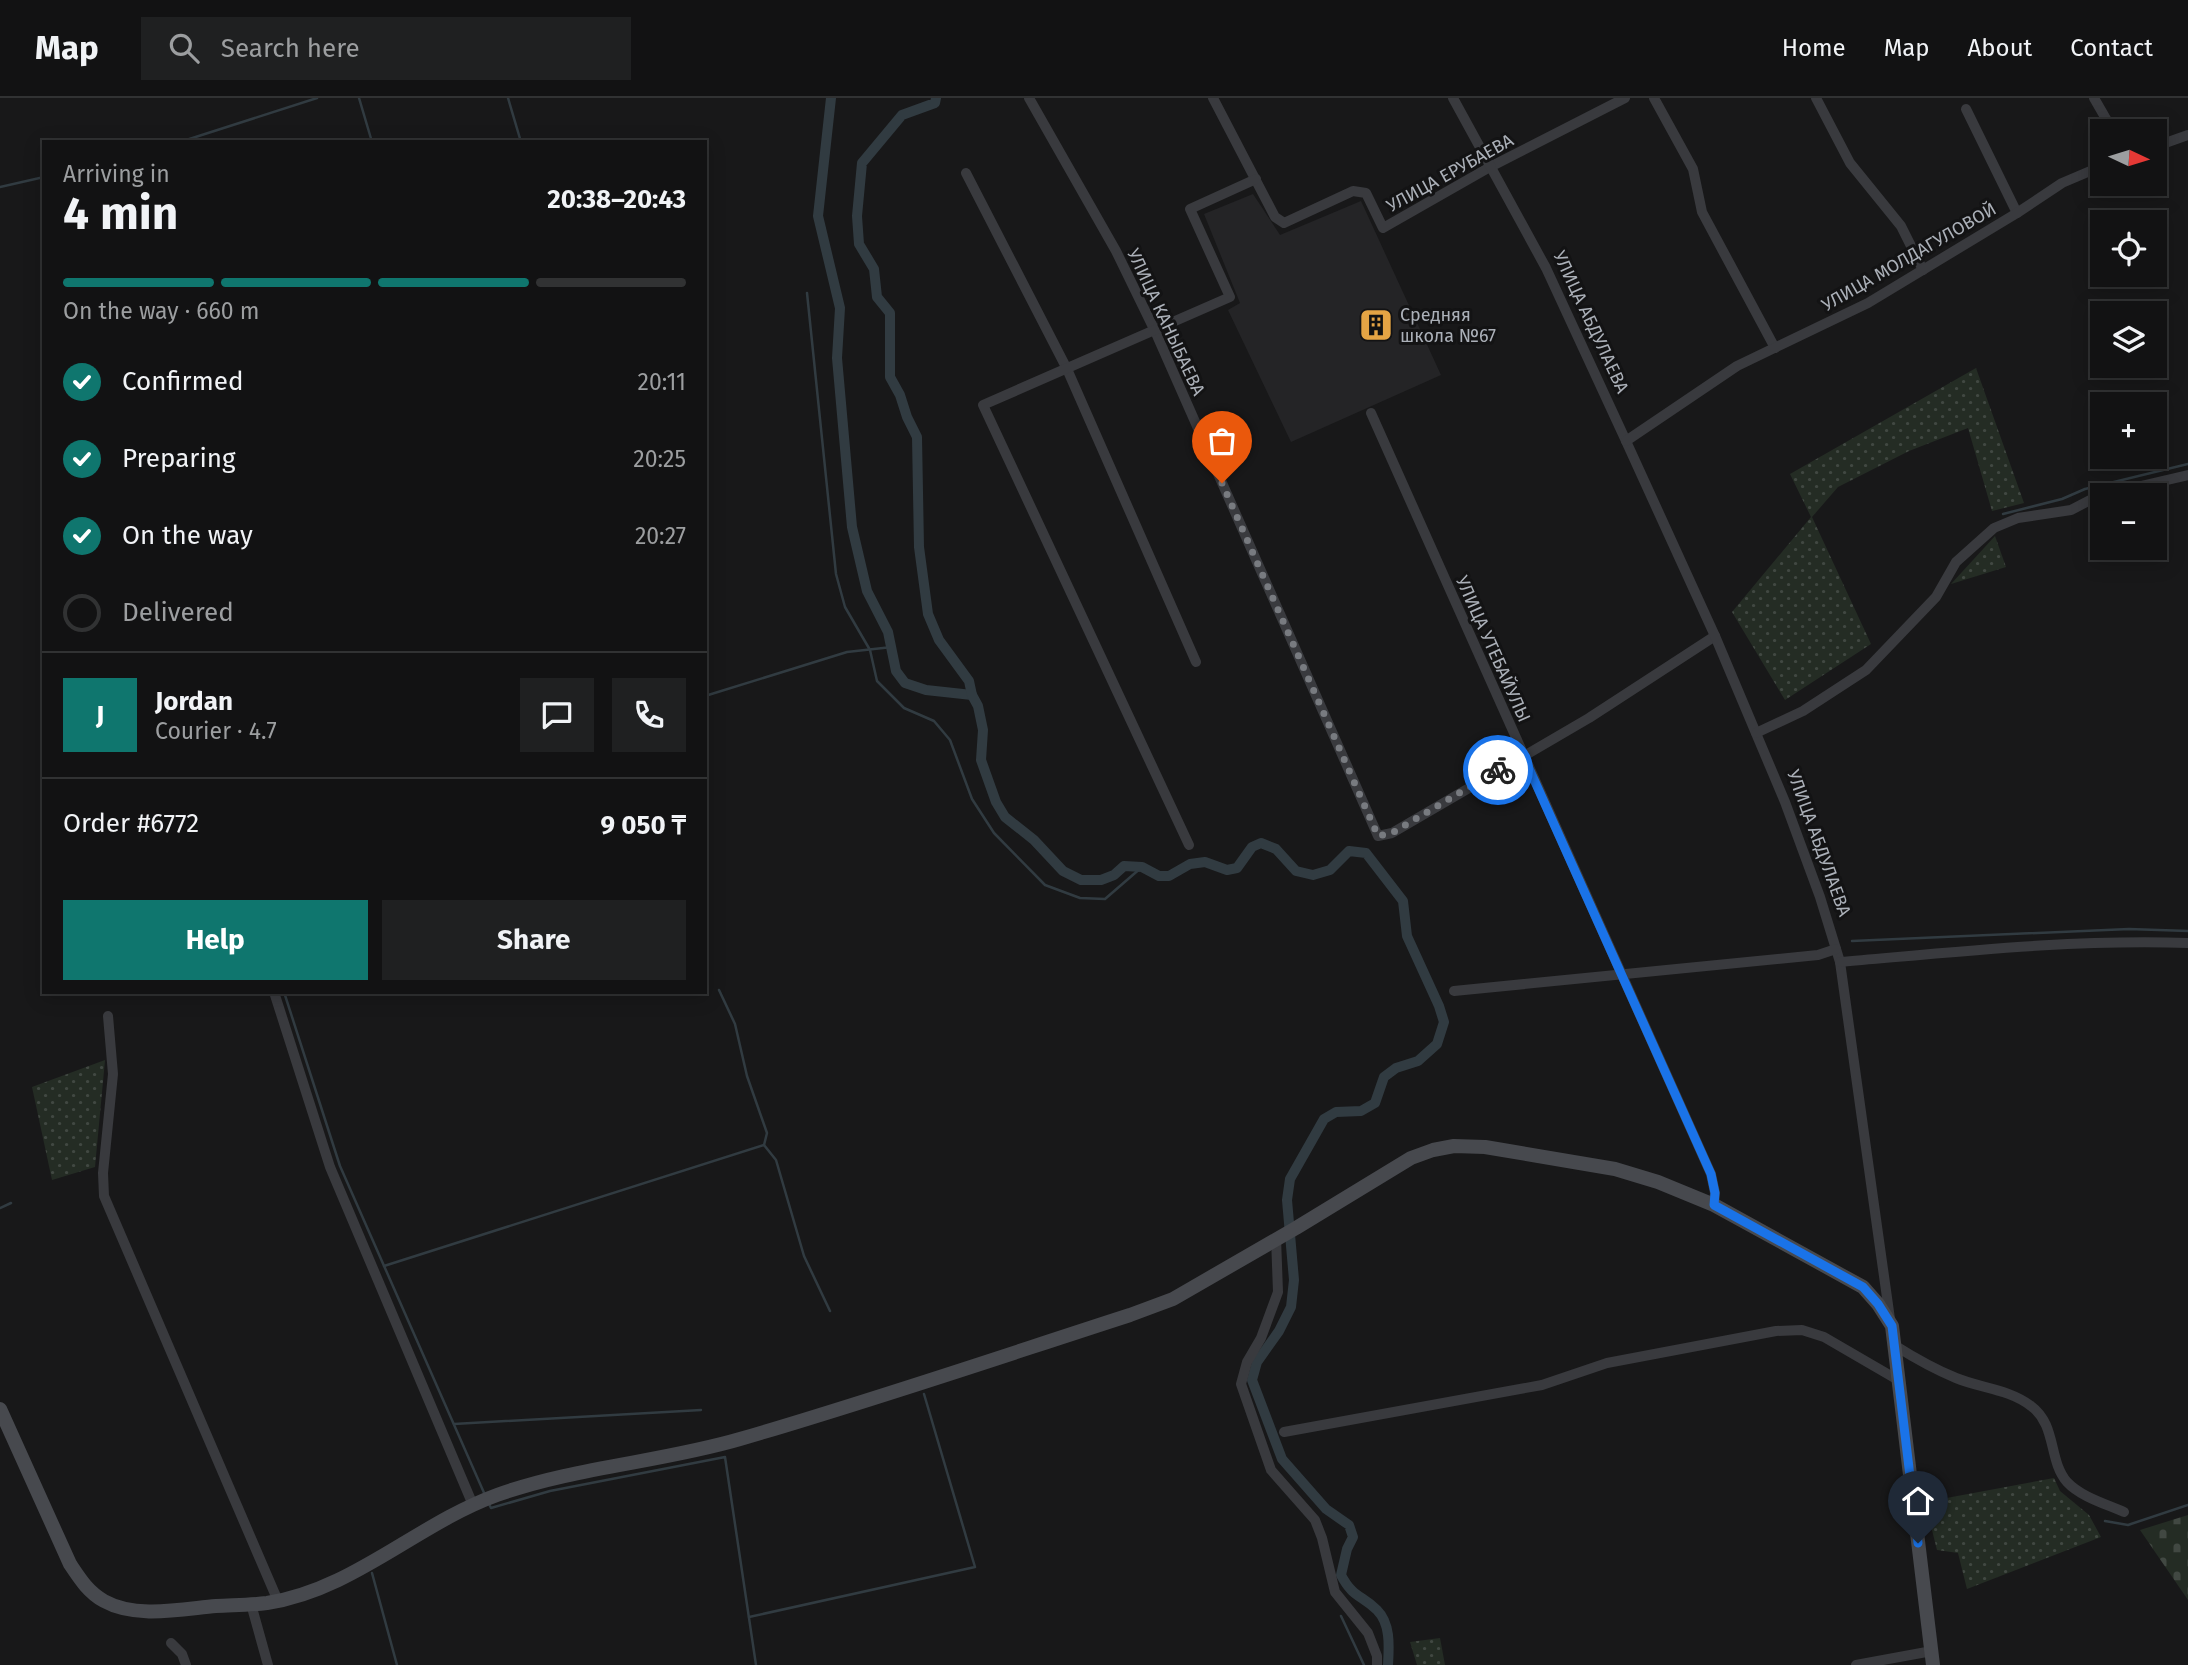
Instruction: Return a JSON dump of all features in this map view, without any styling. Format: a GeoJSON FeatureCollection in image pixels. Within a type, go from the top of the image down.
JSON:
{"type":"FeatureCollection","features":[{"type":"Feature","properties":{"kind":"main road"},"geometry":{"type":"LineString","coordinates":[[0,1409],[70,1564],[85,1587],[106,1602],[130,1610],[158,1611],[251,1604],[300,1597],[345,1578],[484,1501],[612,1466],[738,1440],[1130,1315],[1173,1299],[1411,1158],[1454,1146],[1485,1147],[1615,1170],[1658,1182],[1714,1205],[1863,1287],[1892,1326]]}},
{"type":"Feature","properties":{"kind":"main road","name":"УЛИЦА АБДУЛАЕВА"},"geometry":{"type":"LineString","coordinates":[[1892,1326],[1932,1658]]}},
{"type":"Feature","properties":{"kind":"street","name":"УЛИЦА КАНЫБАЕВА"},"geometry":{"type":"LineString","coordinates":[[1029,98],[1116,251],[1155,331],[1378,836],[1392,833],[1523,755]]}},
{"type":"Feature","properties":{"kind":"street","name":"УЛИЦА ЕРУБАЕВА"},"geometry":{"type":"LineString","coordinates":[[1213,98],[1275,217],[1284,223],[1353,191],[1366,193],[1383,228],[1490,167],[1625,98]]}},
{"type":"Feature","properties":{"kind":"street","name":"УЛИЦА АБДУЛАЕВА"},"geometry":{"type":"LineString","coordinates":[[1453,98],[1546,268],[1626,442],[1715,636],[1785,802],[1820,897],[1840,962],[1882,1275],[1892,1326]]}},
{"type":"Feature","properties":{"kind":"street"},"geometry":{"type":"LineString","coordinates":[[1654,98],[1693,169],[1702,212],[1775,348]]}},
{"type":"Feature","properties":{"kind":"street"},"geometry":{"type":"LineString","coordinates":[[1816,98],[1850,163],[1901,226],[1923,270]]}},
{"type":"Feature","properties":{"kind":"street"},"geometry":{"type":"LineString","coordinates":[[2094,98],[2106,119]]}},
{"type":"Feature","properties":{"kind":"street"},"geometry":{"type":"LineString","coordinates":[[1966,109],[2017,213]]}},
{"type":"Feature","properties":{"kind":"street"},"geometry":{"type":"LineString","coordinates":[[2167,142],[2188,135]]}},
{"type":"Feature","properties":{"kind":"street","name":"УЛИЦА МОЛДАГУЛОВОЙ"},"geometry":{"type":"LineString","coordinates":[[1626,442],[1737,366],[1868,303],[2062,183],[2090,171]]}},
{"type":"Feature","properties":{"kind":"street"},"geometry":{"type":"LineString","coordinates":[[966,173],[1067,369],[1196,662]]}},
{"type":"Feature","properties":{"kind":"street"},"geometry":{"type":"LineString","coordinates":[[1189,845],[984,405],[1230,297],[1190,209],[1256,179]]}},
{"type":"Feature","properties":{"kind":"street","name":"УЛИЦА УТЕБАЙУЛЫ"},"geometry":{"type":"LineString","coordinates":[[1371,413],[1711,1174],[1715,1193],[1714,1205]]}},
{"type":"Feature","properties":{"kind":"street"},"geometry":{"type":"LineString","coordinates":[[1756,733],[1803,711],[1866,670],[1936,597],[1956,562],[1994,528],[2018,518],[2071,510],[2098,496],[2188,475]]}},
{"type":"Feature","properties":{"kind":"street"},"geometry":{"type":"LineString","coordinates":[[1523,755],[1589,718],[1715,636]]}},
{"type":"Feature","properties":{"kind":"street"},"geometry":{"type":"LineString","coordinates":[[1840,962],[2011,947],[2188,943]]}},
{"type":"Feature","properties":{"kind":"street"},"geometry":{"type":"LineString","coordinates":[[1454,990],[1818,955],[1836,949]]}},
{"type":"Feature","properties":{"kind":"street"},"geometry":{"type":"LineString","coordinates":[[275,994],[330,1167],[484,1501]]}},
{"type":"Feature","properties":{"kind":"street"},"geometry":{"type":"LineString","coordinates":[[108,1016],[113,1074],[103,1173],[104,1196],[278,1601]]}},
{"type":"Feature","properties":{"kind":"street"},"geometry":{"type":"LineString","coordinates":[[1285,1234],[1278,1292],[1261,1338],[1247,1362],[1241,1384],[1271,1470],[1315,1520],[1335,1592],[1368,1633],[1377,1656],[1377,1665]]}},
{"type":"Feature","properties":{"kind":"street"},"geometry":{"type":"LineString","coordinates":[[1284,1433],[1542,1385],[1606,1363],[1776,1331],[1801,1329],[1824,1337],[1898,1380]]}},
{"type":"Feature","properties":{"kind":"street"},"geometry":{"type":"LineString","coordinates":[[1894,1345],[1956,1378],[2011,1395],[2031,1406],[2043,1418],[2067,1482],[2088,1497],[2124,1512]]}},
{"type":"Feature","properties":{"kind":"street"},"geometry":{"type":"LineString","coordinates":[[251,1604],[268,1665]]}},
{"type":"Feature","properties":{"kind":"street"},"geometry":{"type":"LineString","coordinates":[[171,1643],[182,1654],[186,1665]]}},
{"type":"Feature","properties":{"kind":"street"},"geometry":{"type":"LineString","coordinates":[[1856,1665],[1932,1658]]}},
{"type":"Feature","properties":{"kind":"shaded area"},"geometry":{"type":"Polygon","coordinates":[[[1253,194],[1280,235],[1361,201],[1441,375],[1291,442],[1228,310],[1240,303],[1204,214],[1253,194]]]}},
{"type":"Feature","properties":{"kind":"green space"},"geometry":{"type":"Polygon","coordinates":[[[1976,368],[2024,503],[1992,511],[1968,428],[1909,451],[1838,487],[1812,517],[1871,644],[1785,700],[1732,612],[1811,517],[1790,474],[1976,368]]]}},
{"type":"Feature","properties":{"kind":"green space"},"geometry":{"type":"Polygon","coordinates":[[[1995,536],[2006,567],[1951,584],[1995,536]]]}},
{"type":"Feature","properties":{"kind":"green space"},"geometry":{"type":"Polygon","coordinates":[[[105,1060],[95,1167],[52,1180],[32,1087],[105,1060]]]}},
{"type":"Feature","properties":{"kind":"green space"},"geometry":{"type":"Polygon","coordinates":[[[2054,1478],[2060,1491],[2089,1515],[2101,1537],[1967,1589],[1958,1553],[1937,1550],[1925,1502],[2054,1478]]]}},
{"type":"Feature","properties":{"kind":"green space"},"geometry":{"type":"Polygon","coordinates":[[[2188,1515],[2188,1600],[2140,1530],[2188,1515]]]}},
{"type":"Feature","properties":{"kind":"green space"},"geometry":{"type":"Polygon","coordinates":[[[1440,1638],[1445,1665],[1417,1665],[1410,1642],[1440,1638]]]}},
{"type":"Feature","properties":{"kind":"waterway"},"geometry":{"type":"LineString","coordinates":[[186,140],[317,98]]}},
{"type":"Feature","properties":{"kind":"waterway"},"geometry":{"type":"LineString","coordinates":[[359,98],[371,140]]}},
{"type":"Feature","properties":{"kind":"waterway"},"geometry":{"type":"LineString","coordinates":[[508,98],[520,140]]}},
{"type":"Feature","properties":{"kind":"waterway"},"geometry":{"type":"LineString","coordinates":[[831,98],[818,216],[840,308],[837,358],[852,527],[867,591],[888,632],[896,671],[905,683],[926,690],[972,695]]}},
{"type":"Feature","properties":{"kind":"waterway"},"geometry":{"type":"LineString","coordinates":[[936,98],[935,103],[902,115],[862,163],[857,216],[859,244],[874,269],[877,297],[890,313],[890,377],[917,437],[919,547],[928,614],[939,640],[969,681],[983,730],[981,760],[996,802],[1005,817],[1034,840],[1063,871],[1081,880],[1101,880],[1114,875],[1124,866],[1142,867],[1159,876],[1169,876],[1190,864],[1205,862],[1227,870],[1237,868],[1252,847],[1261,843],[1276,849],[1296,871],[1313,875],[1330,870],[1349,851],[1366,853],[1403,901],[1407,936],[1444,1022],[1437,1044],[1418,1061],[1396,1068],[1384,1077],[1375,1103],[1361,1111],[1336,1112],[1324,1119],[1290,1179],[1287,1200],[1294,1280],[1291,1307],[1279,1331],[1257,1362],[1252,1380],[1282,1459],[1326,1509],[1349,1525],[1353,1537],[1347,1549],[1341,1575],[1354,1592],[1382,1616],[1388,1636],[1388,1665]]}},
{"type":"Feature","properties":{"kind":"waterway"},"geometry":{"type":"LineString","coordinates":[[0,187],[42,177]]}},
{"type":"Feature","properties":{"kind":"waterway"},"geometry":{"type":"LineString","coordinates":[[807,293],[836,574],[845,607],[870,650],[877,681],[904,708],[934,721],[950,740],[972,799],[994,833],[1045,885],[1080,898],[1105,899],[1142,867]]}},
{"type":"Feature","properties":{"kind":"waterway"},"geometry":{"type":"LineString","coordinates":[[2003,514],[2062,499],[2085,489],[2188,464]]}},
{"type":"Feature","properties":{"kind":"waterway"},"geometry":{"type":"LineString","coordinates":[[707,695],[847,652],[892,647]]}},
{"type":"Feature","properties":{"kind":"waterway"},"geometry":{"type":"LineString","coordinates":[[1852,941],[2129,929],[2188,931]]}},
{"type":"Feature","properties":{"kind":"waterway"},"geometry":{"type":"LineString","coordinates":[[384,1266],[764,1145],[767,1133],[747,1076],[735,1024],[719,990]]}},
{"type":"Feature","properties":{"kind":"waterway"},"geometry":{"type":"LineString","coordinates":[[285,994],[340,1166],[485,1495]]}},
{"type":"Feature","properties":{"kind":"waterway"},"geometry":{"type":"LineString","coordinates":[[764,1145],[776,1160],[804,1256],[830,1311]]}},
{"type":"Feature","properties":{"kind":"waterway"},"geometry":{"type":"LineString","coordinates":[[0,1208],[11,1203]]}},
{"type":"Feature","properties":{"kind":"waterway"},"geometry":{"type":"LineString","coordinates":[[749,1617],[975,1567],[924,1394]]}},
{"type":"Feature","properties":{"kind":"waterway"},"geometry":{"type":"LineString","coordinates":[[454,1424],[701,1410]]}},
{"type":"Feature","properties":{"kind":"waterway"},"geometry":{"type":"LineString","coordinates":[[489,1504],[491,1508],[550,1491],[725,1457],[756,1665]]}},
{"type":"Feature","properties":{"kind":"waterway"},"geometry":{"type":"LineString","coordinates":[[2105,1521],[2128,1525],[2188,1505]]}},
{"type":"Feature","properties":{"kind":"waterway"},"geometry":{"type":"LineString","coordinates":[[372,1573],[397,1665]]}},
{"type":"Feature","properties":{"kind":"waterway"},"geometry":{"type":"LineString","coordinates":[[1341,1616],[1364,1665]]}},
{"type":"Feature","properties":{"kind":"way so far"},"geometry":{"type":"LineString","coordinates":[[1222,483],[1378,836],[1392,833],[1498,770]]}},
{"type":"Feature","properties":{"kind":"place","name":"Средняя школа №67"},"geometry":{"type":"Point","coordinates":[1376,325]}},
{"type":"Feature","properties":{"kind":"route"},"geometry":{"type":"LineString","coordinates":[[1498,770],[1523,755],[1711,1174],[1715,1193],[1714,1205],[1863,1287],[1892,1326],[1918,1543]]}}]}
